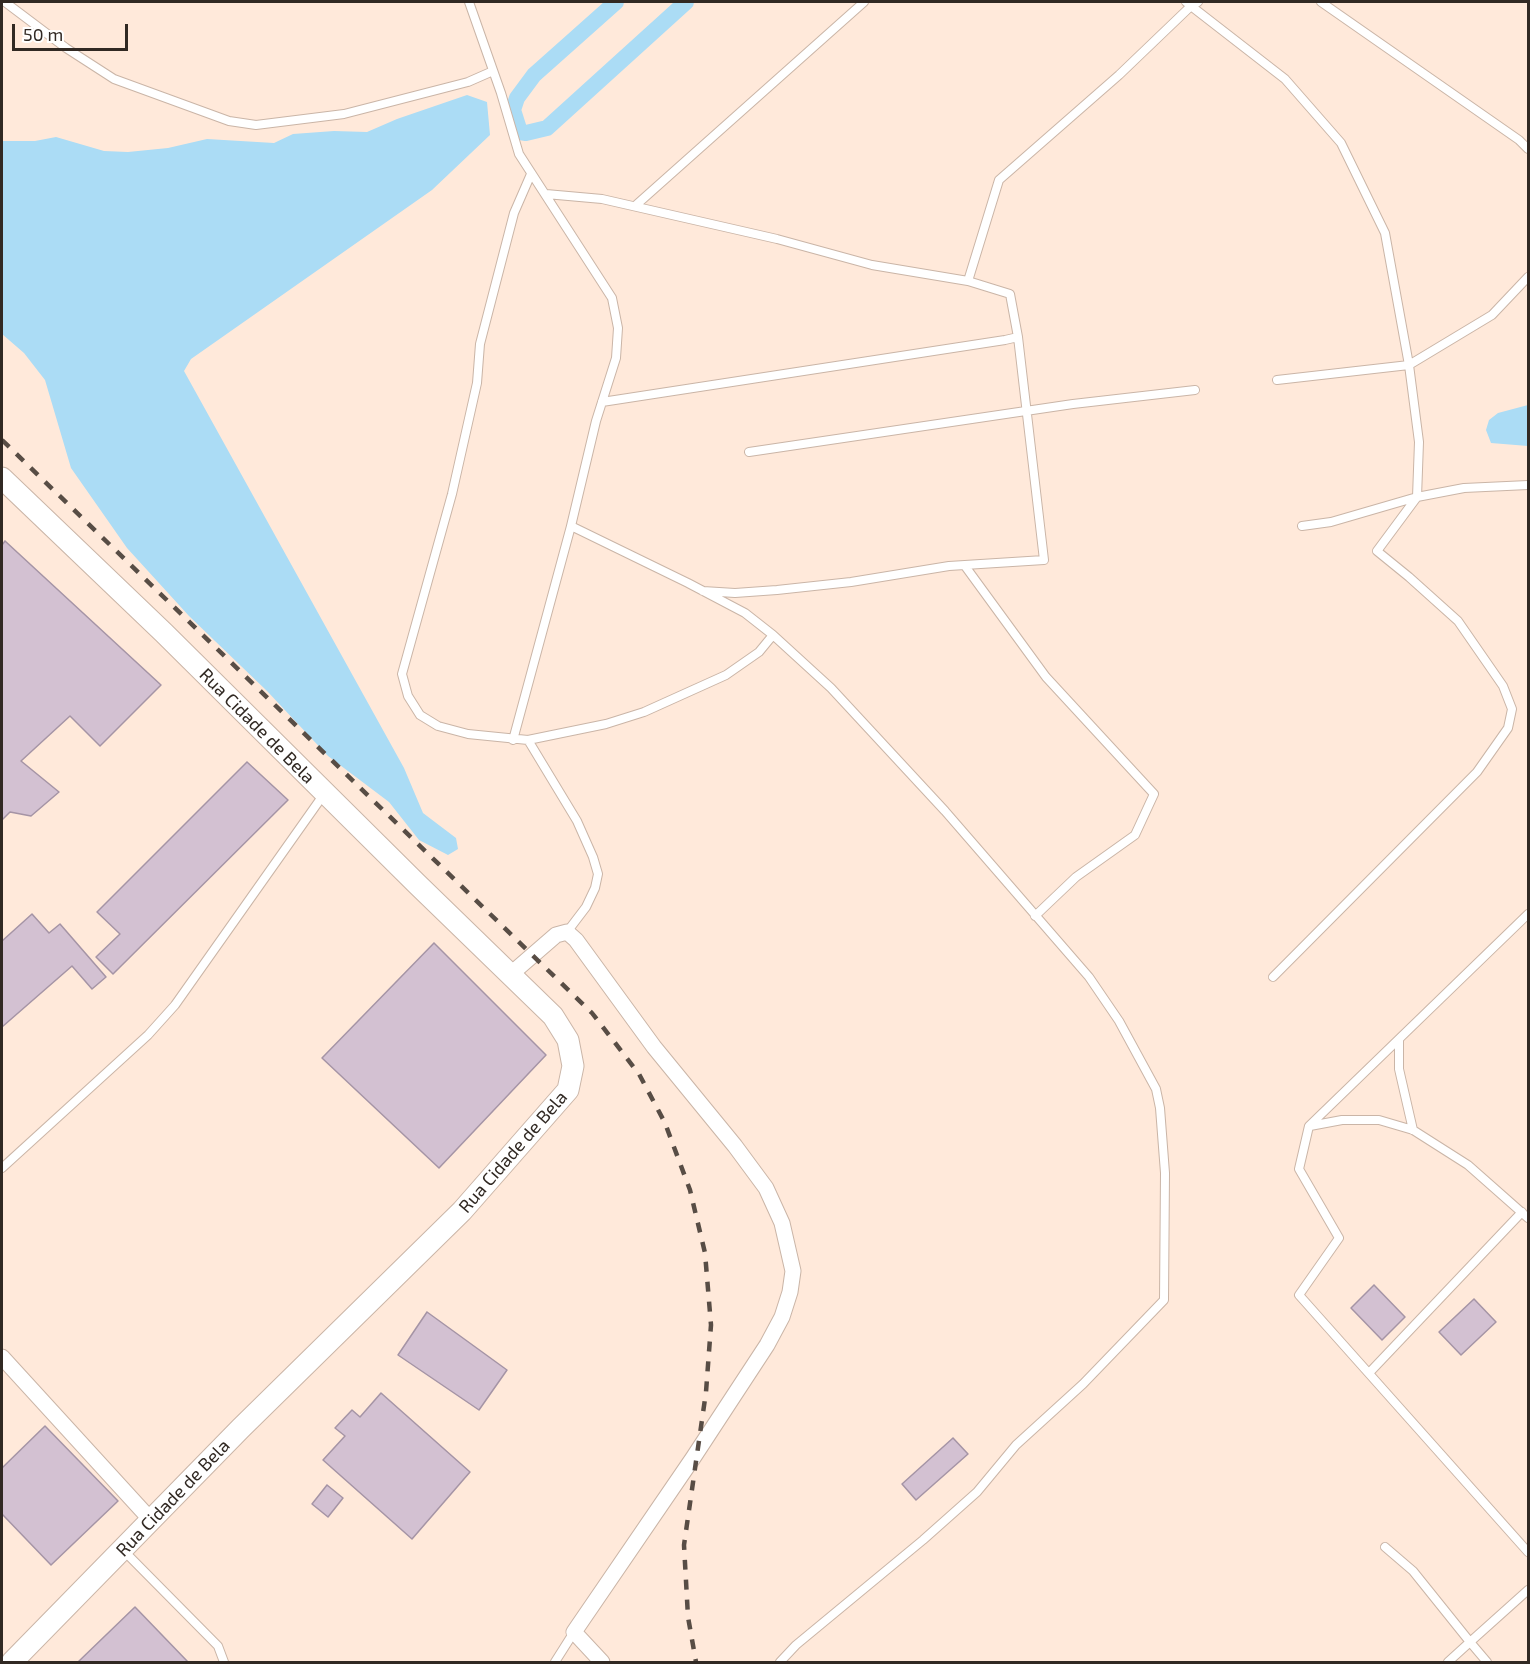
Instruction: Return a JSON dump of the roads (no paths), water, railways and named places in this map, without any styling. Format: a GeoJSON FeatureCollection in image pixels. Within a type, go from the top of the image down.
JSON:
{"type":"FeatureCollection","features":[{"type":"Feature","properties":{"kind":"street","name":"Rua Cidade de Bela"},"geometry":{"type":"LineString","coordinates":[[2,478],[164,633],[553,1016],[568,1040],[573,1066],[568,1090],[462,1211],[150,1519],[123,1550],[12,1662]]}},
{"type":"Feature","properties":{"kind":"street"},"geometry":{"type":"LineString","coordinates":[[511,974],[556,935],[567,932],[576,940],[654,1047],[735,1146],[766,1188],[782,1223],[793,1271],[790,1292],[782,1317],[767,1345],[574,1632],[602,1662]]}},
{"type":"Feature","properties":{"kind":"street"},"geometry":{"type":"LineString","coordinates":[[2,1357],[150,1519]]}},
{"type":"Feature","properties":{"kind":"lane"},"geometry":{"type":"LineString","coordinates":[[5,2],[66,48],[114,79],[229,121],[256,125],[344,114],[468,82],[493,71]]}},
{"type":"Feature","properties":{"kind":"lane"},"geometry":{"type":"LineString","coordinates":[[469,2],[501,93],[519,154],[612,298],[618,328],[616,358],[602,402],[513,740]]}},
{"type":"Feature","properties":{"kind":"lane"},"geometry":{"type":"LineString","coordinates":[[635,206],[864,2]]}},
{"type":"Feature","properties":{"kind":"lane"},"geometry":{"type":"LineString","coordinates":[[1321,2],[1519,140],[1528,149]]}},
{"type":"Feature","properties":{"kind":"lane"},"geometry":{"type":"LineString","coordinates":[[968,281],[999,180],[1119,75],[1192,3],[1285,79],[1341,143],[1385,233],[1409,365],[1419,442],[1416,497],[1377,551],[1458,621],[1503,686],[1512,709],[1508,729],[1477,772],[1273,977]]}},
{"type":"Feature","properties":{"kind":"lane"},"geometry":{"type":"LineString","coordinates":[[531,174],[514,213],[480,344],[477,383],[452,494],[402,674],[408,696],[420,715],[438,726],[468,734],[528,740],[586,729],[644,712],[726,675],[759,652],[773,635]]}},
{"type":"Feature","properties":{"kind":"lane"},"geometry":{"type":"LineString","coordinates":[[546,194],[602,199],[635,206],[777,238],[872,264],[968,281],[1010,294],[1018,336],[1044,560],[949,566],[851,582],[777,590],[735,593],[699,590]]}},
{"type":"Feature","properties":{"kind":"lane"},"geometry":{"type":"LineString","coordinates":[[1276,380],[1409,365],[1492,315],[1528,277]]}},
{"type":"Feature","properties":{"kind":"lane"},"geometry":{"type":"LineString","coordinates":[[602,402],[1018,336]]}},
{"type":"Feature","properties":{"kind":"lane"},"geometry":{"type":"LineString","coordinates":[[749,452],[1026,411],[1195,390]]}},
{"type":"Feature","properties":{"kind":"lane"},"geometry":{"type":"LineString","coordinates":[[1302,526],[1331,522],[1416,497],[1464,488],[1528,485]]}},
{"type":"Feature","properties":{"kind":"lane"},"geometry":{"type":"LineString","coordinates":[[571,526],[745,613],[773,635],[831,688],[883,741],[1089,977],[1119,1021],[1156,1089],[1160,1108],[1165,1173],[1164,1300],[1083,1384],[1016,1445],[977,1492],[796,1645],[780,1662]]}},
{"type":"Feature","properties":{"kind":"lane"},"geometry":{"type":"LineString","coordinates":[[965,566],[1046,677],[1154,794],[1135,835],[1076,877],[1035,916]]}},
{"type":"Feature","properties":{"kind":"lane"},"geometry":{"type":"LineString","coordinates":[[528,740],[577,821],[598,874],[595,888],[586,907],[567,932]]}},
{"type":"Feature","properties":{"kind":"lane"},"geometry":{"type":"LineString","coordinates":[[2,1168],[148,1035],[175,1005],[325,793]]}},
{"type":"Feature","properties":{"kind":"lane"},"geometry":{"type":"LineString","coordinates":[[1528,915],[1309,1126],[1299,1169],[1339,1238],[1299,1295],[1528,1552]]}},
{"type":"Feature","properties":{"kind":"lane"},"geometry":{"type":"LineString","coordinates":[[1399,1040],[1399,1069],[1413,1130]]}},
{"type":"Feature","properties":{"kind":"lane"},"geometry":{"type":"LineString","coordinates":[[1309,1126],[1342,1120],[1379,1120],[1413,1130],[1468,1165],[1525,1215],[1369,1373]]}},
{"type":"Feature","properties":{"kind":"lane"},"geometry":{"type":"LineString","coordinates":[[1385,1547],[1413,1571],[1487,1662]]}},
{"type":"Feature","properties":{"kind":"lane"},"geometry":{"type":"LineString","coordinates":[[123,1550],[218,1646],[224,1662]]}},
{"type":"Feature","properties":{"kind":"lane"},"geometry":{"type":"LineString","coordinates":[[1448,1662],[1528,1590]]}},
{"type":"Feature","properties":{"kind":"lane"},"geometry":{"type":"LineString","coordinates":[[555,1662],[574,1632]]}},
{"type":"Feature","properties":{"kind":"water"},"geometry":{"type":"Polygon","coordinates":[[[467,95],[487,102],[490,135],[432,190],[191,359],[184,371],[404,768],[423,813],[456,838],[458,849],[448,855],[419,840],[389,802],[328,756],[267,691],[189,616],[127,548],[71,468],[45,380],[24,353],[2,334],[2,141],[35,141],[56,137],[104,151],[128,152],[168,148],[207,139],[274,143],[293,134],[334,131],[367,132],[467,95]]]}},
{"type":"Feature","properties":{"kind":"water"},"geometry":{"type":"Polygon","coordinates":[[[1528,405],[1528,446],[1491,443],[1486,430],[1489,420],[1498,413],[1528,405]]]}},
{"type":"Feature","properties":{"kind":"waterway"},"geometry":{"type":"LineString","coordinates":[[616,2],[534,75],[517,98],[513,110],[520,132],[526,133],[547,128],[686,2]]}},
{"type":"Feature","properties":{"kind":"railway"},"geometry":{"type":"LineString","coordinates":[[2,440],[592,1013],[639,1074],[665,1123],[690,1190],[705,1253],[711,1325],[706,1392],[684,1545],[688,1617],[696,1662]]}}]}
